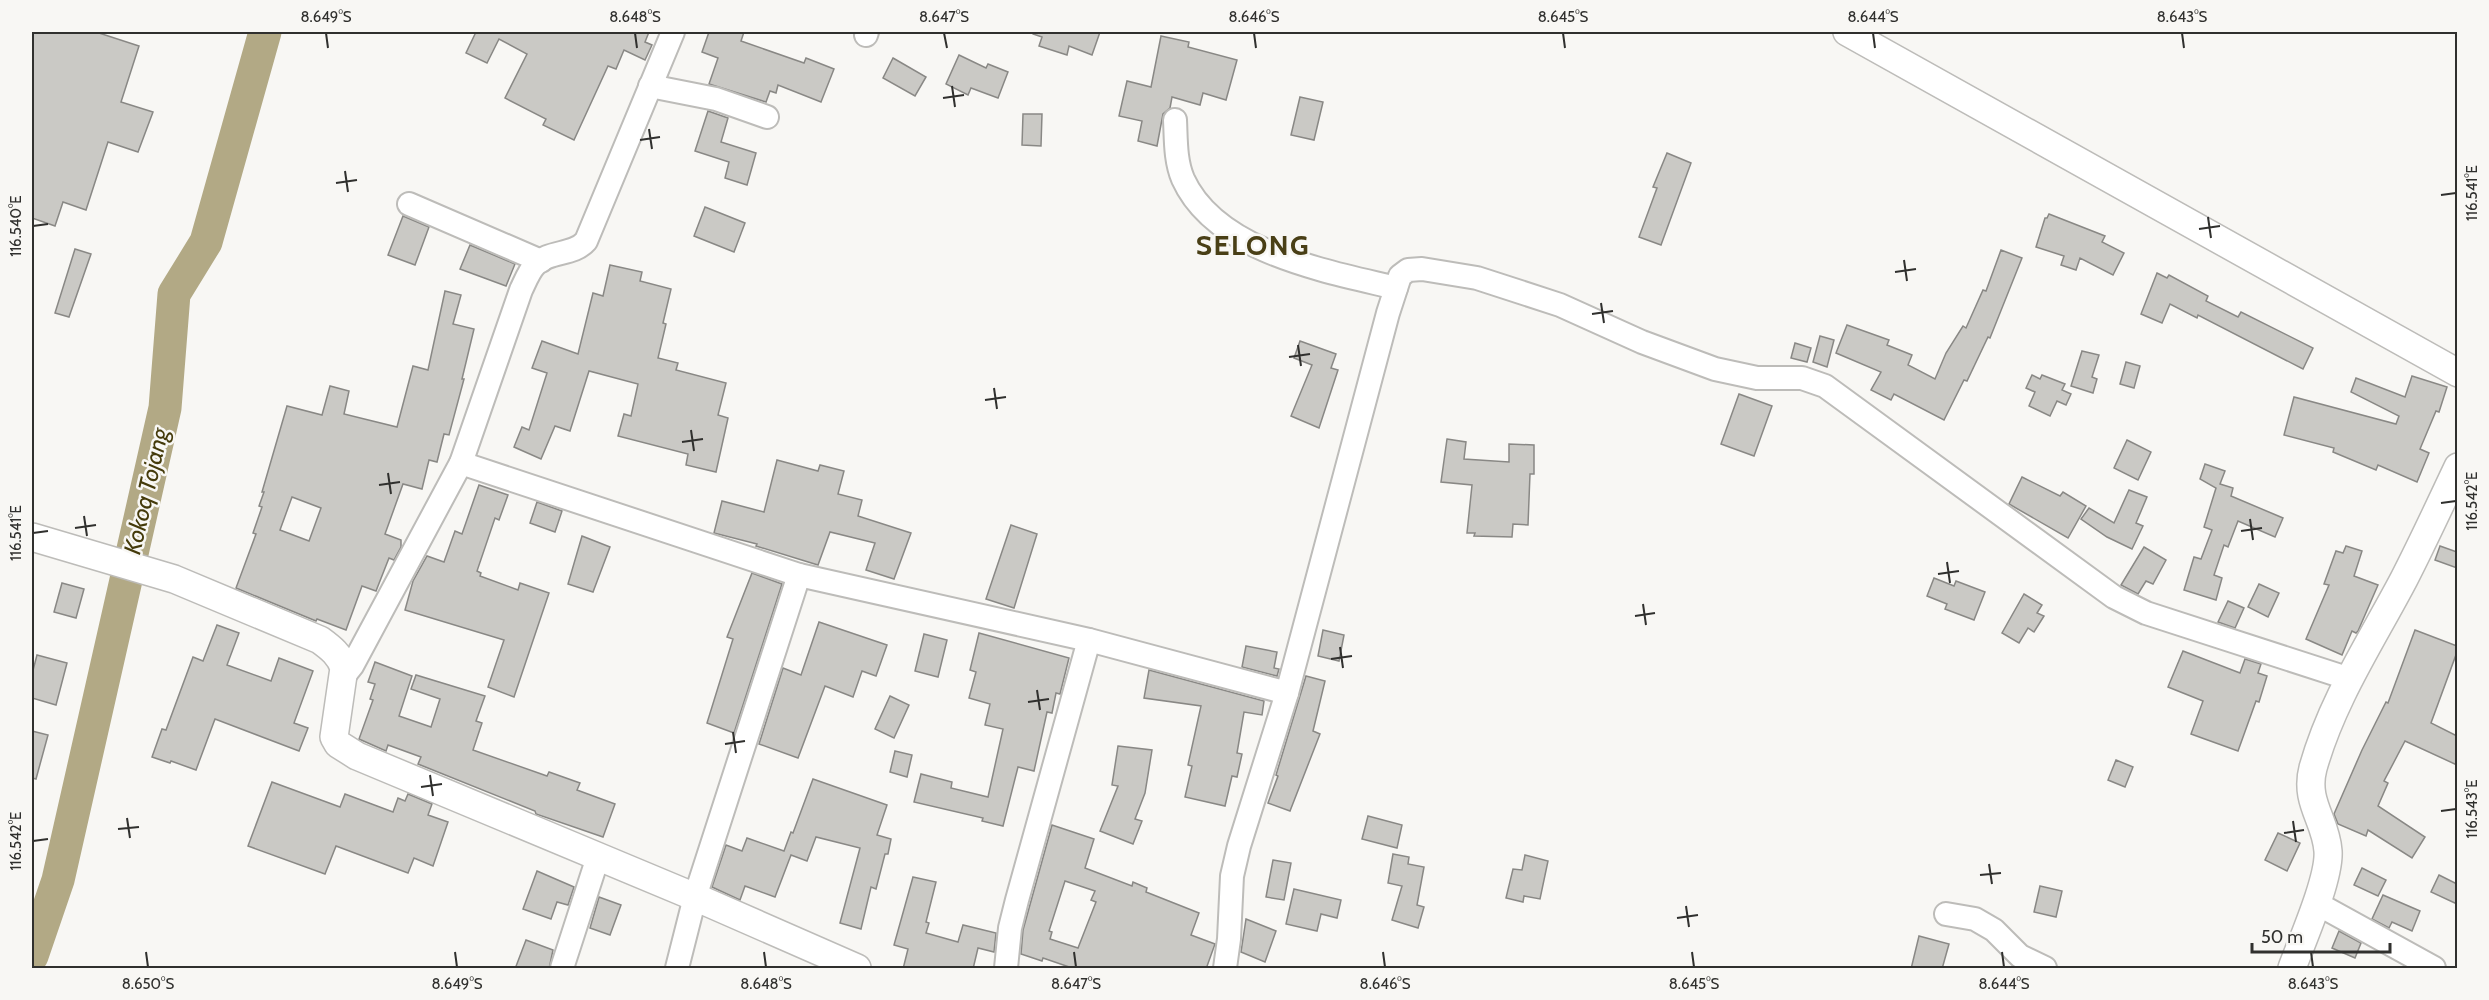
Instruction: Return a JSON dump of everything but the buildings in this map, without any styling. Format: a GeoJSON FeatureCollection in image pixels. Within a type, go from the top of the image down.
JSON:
{"type":"FeatureCollection","features":[{"type":"Feature","properties":{"kind":"street"},"geometry":{"type":"LineString","coordinates":[[344,676],[356,658],[461,464],[521,290],[535,265],[579,249],[586,241],[673,32]]}},
{"type":"Feature","properties":{"kind":"street"},"geometry":{"type":"LineString","coordinates":[[1847,32],[2457,373]]}},
{"type":"Feature","properties":{"kind":"street"},"geometry":{"type":"LineString","coordinates":[[650,86],[716,99],[767,117]]}},
{"type":"Feature","properties":{"kind":"street"},"geometry":{"type":"LineString","coordinates":[[1175,120],[1176,151],[1183,178],[1211,217],[1242,238],[1310,267],[1396,288]]}},
{"type":"Feature","properties":{"kind":"street"},"geometry":{"type":"LineString","coordinates":[[409,204],[541,261]]}},
{"type":"Feature","properties":{"kind":"street"},"geometry":{"type":"LineString","coordinates":[[1225,969],[1232,876],[1287,693],[1396,288],[1400,276],[1407,270],[1422,269],[1477,278],[1560,305],[1641,342],[1715,369],[1757,378],[1802,378],[1825,386],[2114,597],[2146,613],[2350,679]]}},
{"type":"Feature","properties":{"kind":"street"},"geometry":{"type":"LineString","coordinates":[[461,464],[800,575],[1089,640],[1287,693]]}},
{"type":"Feature","properties":{"kind":"street"},"geometry":{"type":"LineString","coordinates":[[2292,969],[2328,869],[2328,843],[2311,797],[2310,784],[2319,750],[2361,653],[2409,569],[2457,467]]}},
{"type":"Feature","properties":{"kind":"street"},"geometry":{"type":"LineString","coordinates":[[38,542],[174,579],[320,640],[342,661],[344,676],[335,719],[334,737],[338,744],[357,756],[695,897],[857,969]]}},
{"type":"Feature","properties":{"kind":"street"},"geometry":{"type":"LineString","coordinates":[[677,969],[695,897],[800,575]]}},
{"type":"Feature","properties":{"kind":"street"},"geometry":{"type":"LineString","coordinates":[[1006,969],[1010,928],[1017,900],[1089,640]]}},
{"type":"Feature","properties":{"kind":"street"},"geometry":{"type":"LineString","coordinates":[[562,969],[598,857]]}},
{"type":"Feature","properties":{"kind":"street"},"geometry":{"type":"LineString","coordinates":[[2316,903],[2434,969]]}},
{"type":"Feature","properties":{"kind":"street"},"geometry":{"type":"LineString","coordinates":[[1946,914],[1976,919],[1994,930],[2020,957],[2045,969]]}},
{"type":"Feature","properties":{"kind":"waterway","name":"Kokoq Tojang"},"geometry":{"type":"LineString","coordinates":[[32,956],[58,880],[165,408],[174,294],[206,242],[265,32]]}},
{"type":"Feature","properties":{"kind":"district","name":"SELONG"},"geometry":{"type":"Point","coordinates":[1253,245]}}]}
